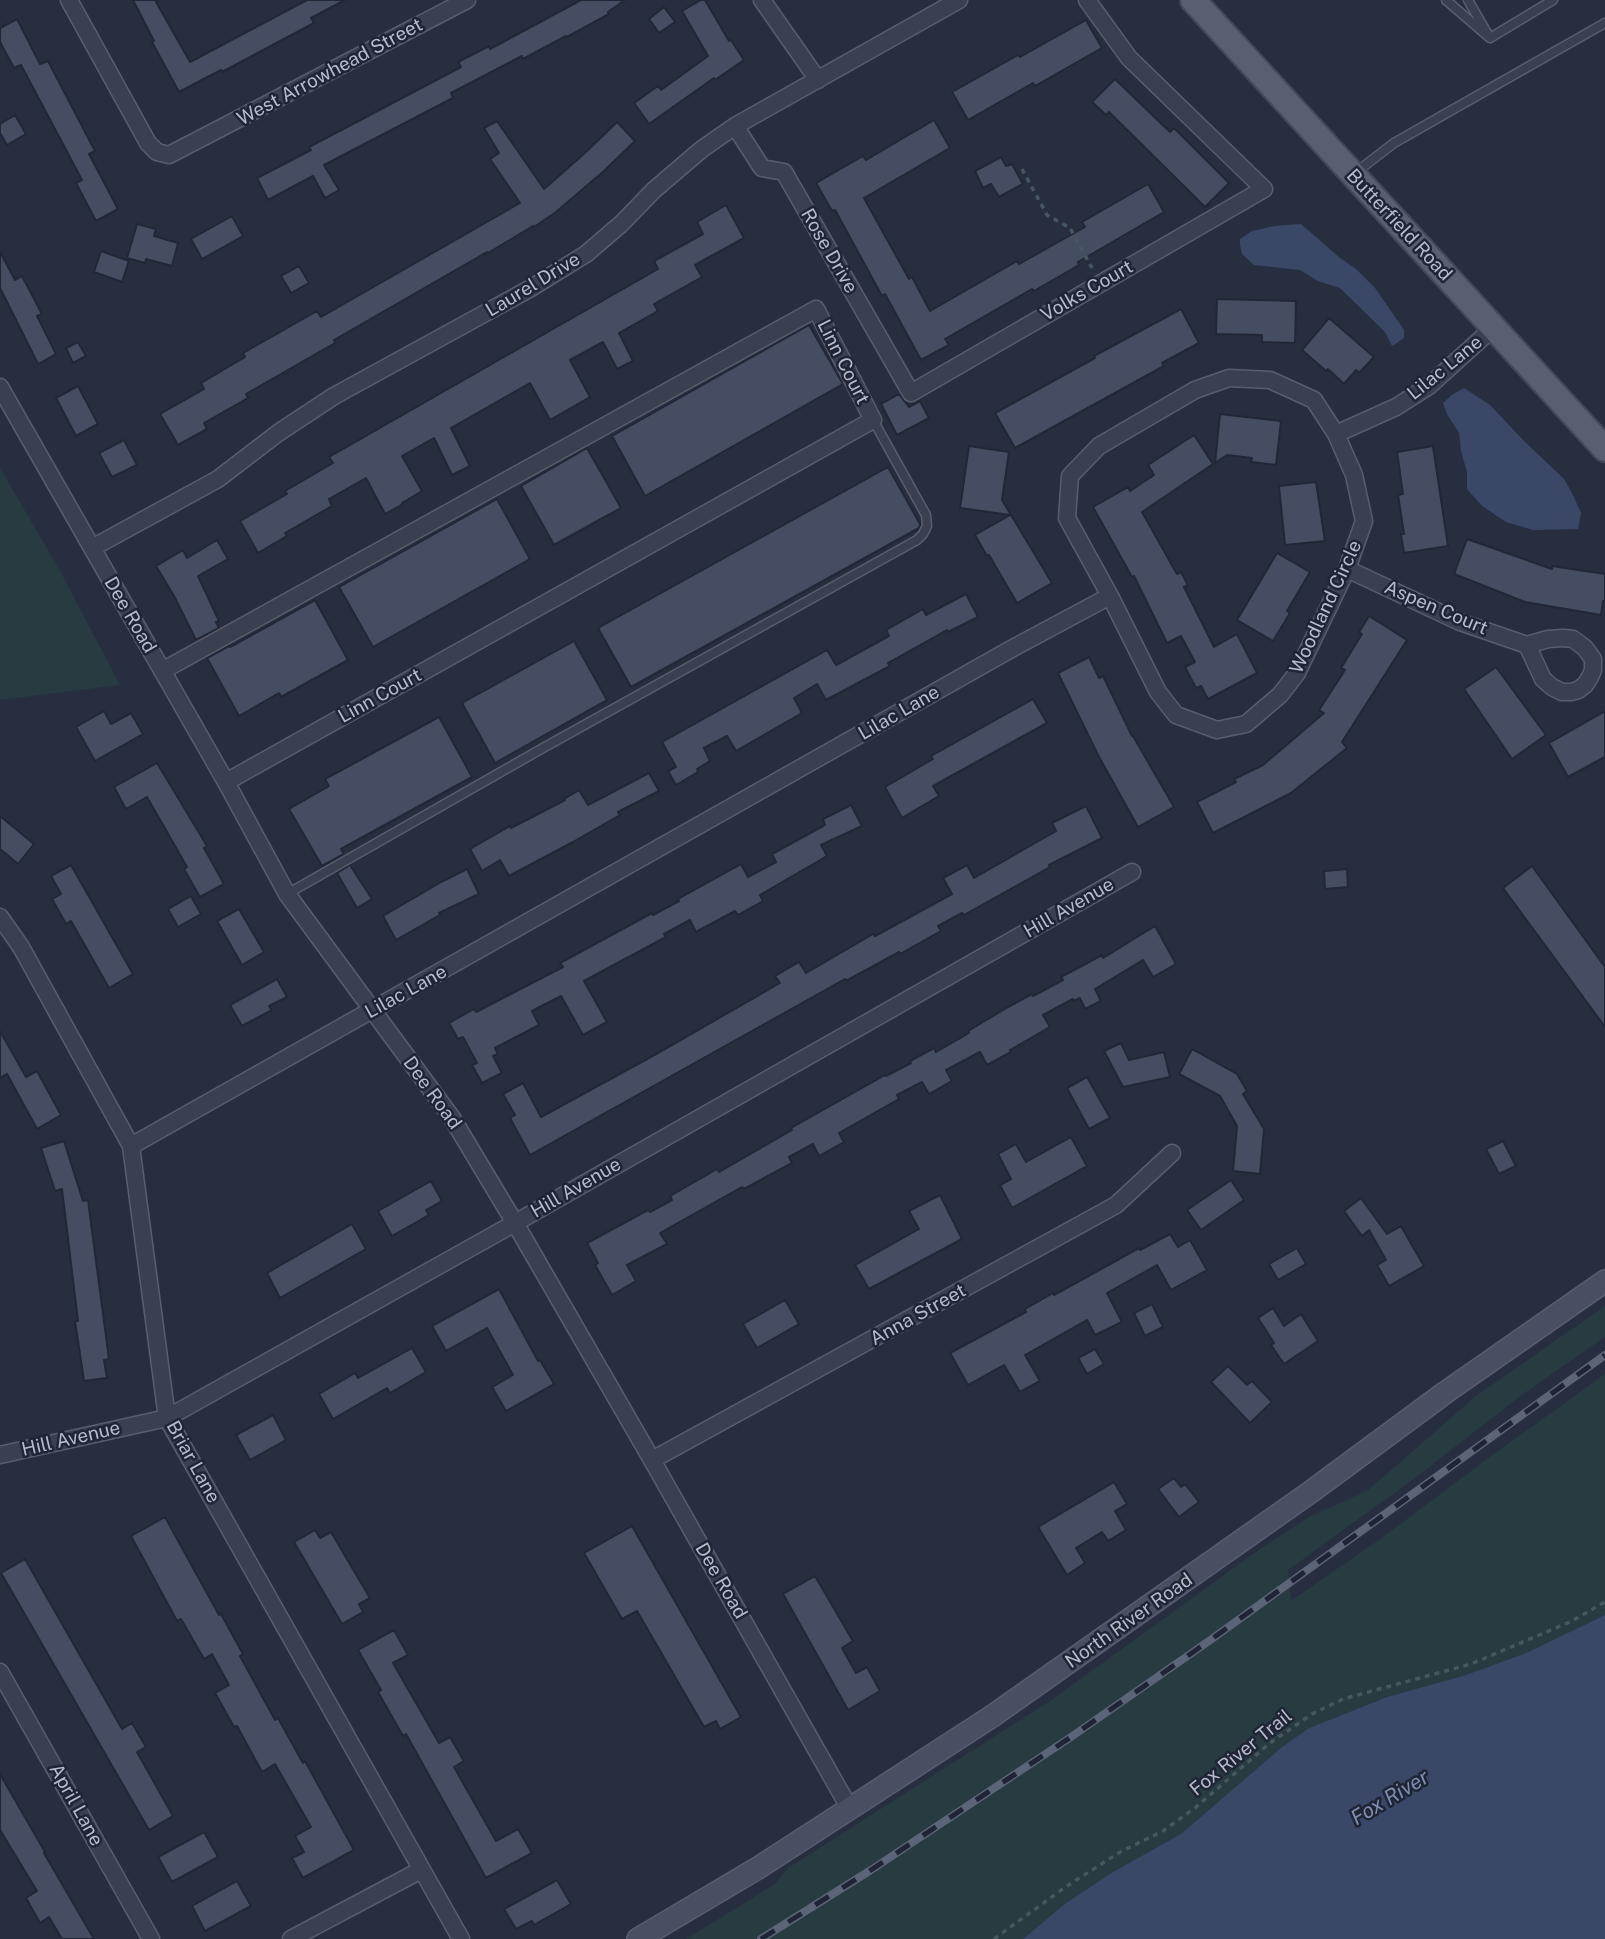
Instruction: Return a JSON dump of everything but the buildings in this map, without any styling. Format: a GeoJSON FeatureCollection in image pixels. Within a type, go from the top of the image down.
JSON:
{"type":"FeatureCollection","features":[{"type":"Feature","properties":{"kind":"main road","name":"Butterfield Road"},"geometry":{"type":"LineString","coordinates":[[1193,0],[1605,449]]}},
{"type":"Feature","properties":{"kind":"main road","name":"North River Road"},"geometry":{"type":"LineString","coordinates":[[638,1939],[758,1868],[991,1717],[1605,1281]]}},
{"type":"Feature","properties":{"kind":"street","name":"West Arrowhead Street"},"geometry":{"type":"LineString","coordinates":[[69,0],[148,143],[157,152],[169,155],[467,0]]}},
{"type":"Feature","properties":{"kind":"street"},"geometry":{"type":"LineString","coordinates":[[762,0],[818,80]]}},
{"type":"Feature","properties":{"kind":"street","name":"Laurel Drive"},"geometry":{"type":"LineString","coordinates":[[92,548],[218,479],[278,432],[334,396],[531,288],[586,254],[621,224],[654,190],[702,149],[735,126],[959,0]]}},
{"type":"Feature","properties":{"kind":"street","name":"Volks Court"},"geometry":{"type":"LineString","coordinates":[[911,393],[1264,189],[1129,58],[1087,0]]}},
{"type":"Feature","properties":{"kind":"street","name":"Rose Drive"},"geometry":{"type":"LineString","coordinates":[[735,126],[762,168],[784,172],[911,393]]}},
{"type":"Feature","properties":{"kind":"street","name":"Linn Court"},"geometry":{"type":"LineString","coordinates":[[162,671],[816,309],[873,420],[226,782]]}},
{"type":"Feature","properties":{"kind":"street","name":"Lilac Lane"},"geometry":{"type":"LineString","coordinates":[[1336,434],[1396,407],[1429,386],[1493,328]]}},
{"type":"Feature","properties":{"kind":"street"},"geometry":{"type":"LineString","coordinates":[[1110,596],[1066,518],[1070,476],[1099,446],[1195,390],[1229,378],[1270,380],[1314,400],[1336,434]]}},
{"type":"Feature","properties":{"kind":"street","name":"Dee Road"},"geometry":{"type":"LineString","coordinates":[[0,387],[287,894],[452,1118],[652,1460],[850,1809]]}},
{"type":"Feature","properties":{"kind":"street","name":"Woodland Circle"},"geometry":{"type":"LineString","coordinates":[[1110,596],[1158,692],[1176,715],[1217,730],[1245,724],[1280,695],[1297,673],[1347,569],[1364,521],[1354,475],[1336,434]]}},
{"type":"Feature","properties":{"kind":"street","name":"Aspen Court"},"geometry":{"type":"LineString","coordinates":[[1347,569],[1460,622],[1527,645]]}},
{"type":"Feature","properties":{"kind":"street","name":"Lilac Lane"},"geometry":{"type":"LineString","coordinates":[[131,1146],[1110,596]]}},
{"type":"Feature","properties":{"kind":"street","name":"Hill Avenue"},"geometry":{"type":"LineString","coordinates":[[0,1455],[167,1418],[1132,872]]}},
{"type":"Feature","properties":{"kind":"street","name":"Briar Lane"},"geometry":{"type":"LineString","coordinates":[[0,917],[21,947],[131,1146],[167,1418],[461,1939]]}},
{"type":"Feature","properties":{"kind":"street","name":"Anna Street"},"geometry":{"type":"LineString","coordinates":[[652,1460],[1116,1205],[1172,1153]]}},
{"type":"Feature","properties":{"kind":"street","name":"April Lane"},"geometry":{"type":"LineString","coordinates":[[0,1672],[151,1939]]}},
{"type":"Feature","properties":{"kind":"street"},"geometry":{"type":"LineString","coordinates":[[291,1939],[421,1870]]}},
{"type":"Feature","properties":{"kind":"lane"},"geometry":{"type":"LineString","coordinates":[[1446,0],[1490,38]]}},
{"type":"Feature","properties":{"kind":"lane"},"geometry":{"type":"LineString","coordinates":[[1468,0],[1490,38]]}},
{"type":"Feature","properties":{"kind":"lane"},"geometry":{"type":"LineString","coordinates":[[1490,38],[1553,0]]}},
{"type":"Feature","properties":{"kind":"lane"},"geometry":{"type":"LineString","coordinates":[[1353,175],[1394,143],[1605,23]]}},
{"type":"Feature","properties":{"kind":"lane"},"geometry":{"type":"LineString","coordinates":[[287,894],[917,540],[927,526],[926,515],[873,420]]}},
{"type":"Feature","properties":{"kind":"path"},"geometry":{"type":"LineString","coordinates":[[1022,169],[1047,215],[1070,228],[1092,268]]}},
{"type":"Feature","properties":{"kind":"path","name":"Fox River Trail"},"geometry":{"type":"LineString","coordinates":[[994,1939],[1064,1888],[1120,1852],[1163,1831],[1196,1807],[1270,1743],[1312,1714],[1343,1699],[1471,1664],[1572,1621],[1605,1602]]}},
{"type":"Feature","properties":{"kind":"shaded area"},"geometry":{"type":"Polygon","coordinates":[[[0,468],[59,569],[120,685],[0,700],[0,468]]]}},
{"type":"Feature","properties":{"kind":"shaded area"},"geometry":{"type":"Polygon","coordinates":[[[1605,1306],[1605,1337],[1523,1394],[1415,1478],[1288,1570],[1291,1601],[1605,1374],[1605,1615],[1526,1653],[1466,1675],[1387,1697],[1309,1728],[1282,1747],[1181,1834],[1113,1872],[1066,1903],[1023,1939],[686,1939],[775,1884],[788,1868],[1050,1701],[1260,1549],[1311,1516],[1367,1491],[1476,1396],[1605,1306]]]}},
{"type":"Feature","properties":{"kind":"water"},"geometry":{"type":"Polygon","coordinates":[[[1301,224],[1375,288],[1404,330],[1404,338],[1392,346],[1385,332],[1340,288],[1318,281],[1300,270],[1254,265],[1242,254],[1240,239],[1252,231],[1301,224]]]}},
{"type":"Feature","properties":{"kind":"water"},"geometry":{"type":"Polygon","coordinates":[[[1464,388],[1490,405],[1564,479],[1581,513],[1578,529],[1533,530],[1506,522],[1482,506],[1467,489],[1467,472],[1459,433],[1443,403],[1464,388]]]}},
{"type":"Feature","properties":{"kind":"water","name":"Fox River"},"geometry":{"type":"Polygon","coordinates":[[[1605,1615],[1605,1939],[1023,1939],[1066,1903],[1113,1872],[1181,1834],[1282,1747],[1309,1728],[1387,1697],[1466,1675],[1526,1653],[1605,1615]]]}},
{"type":"Feature","properties":{"kind":"railway"},"geometry":{"type":"LineString","coordinates":[[761,1939],[871,1870],[1071,1737],[1209,1641],[1605,1355]]}}]}
